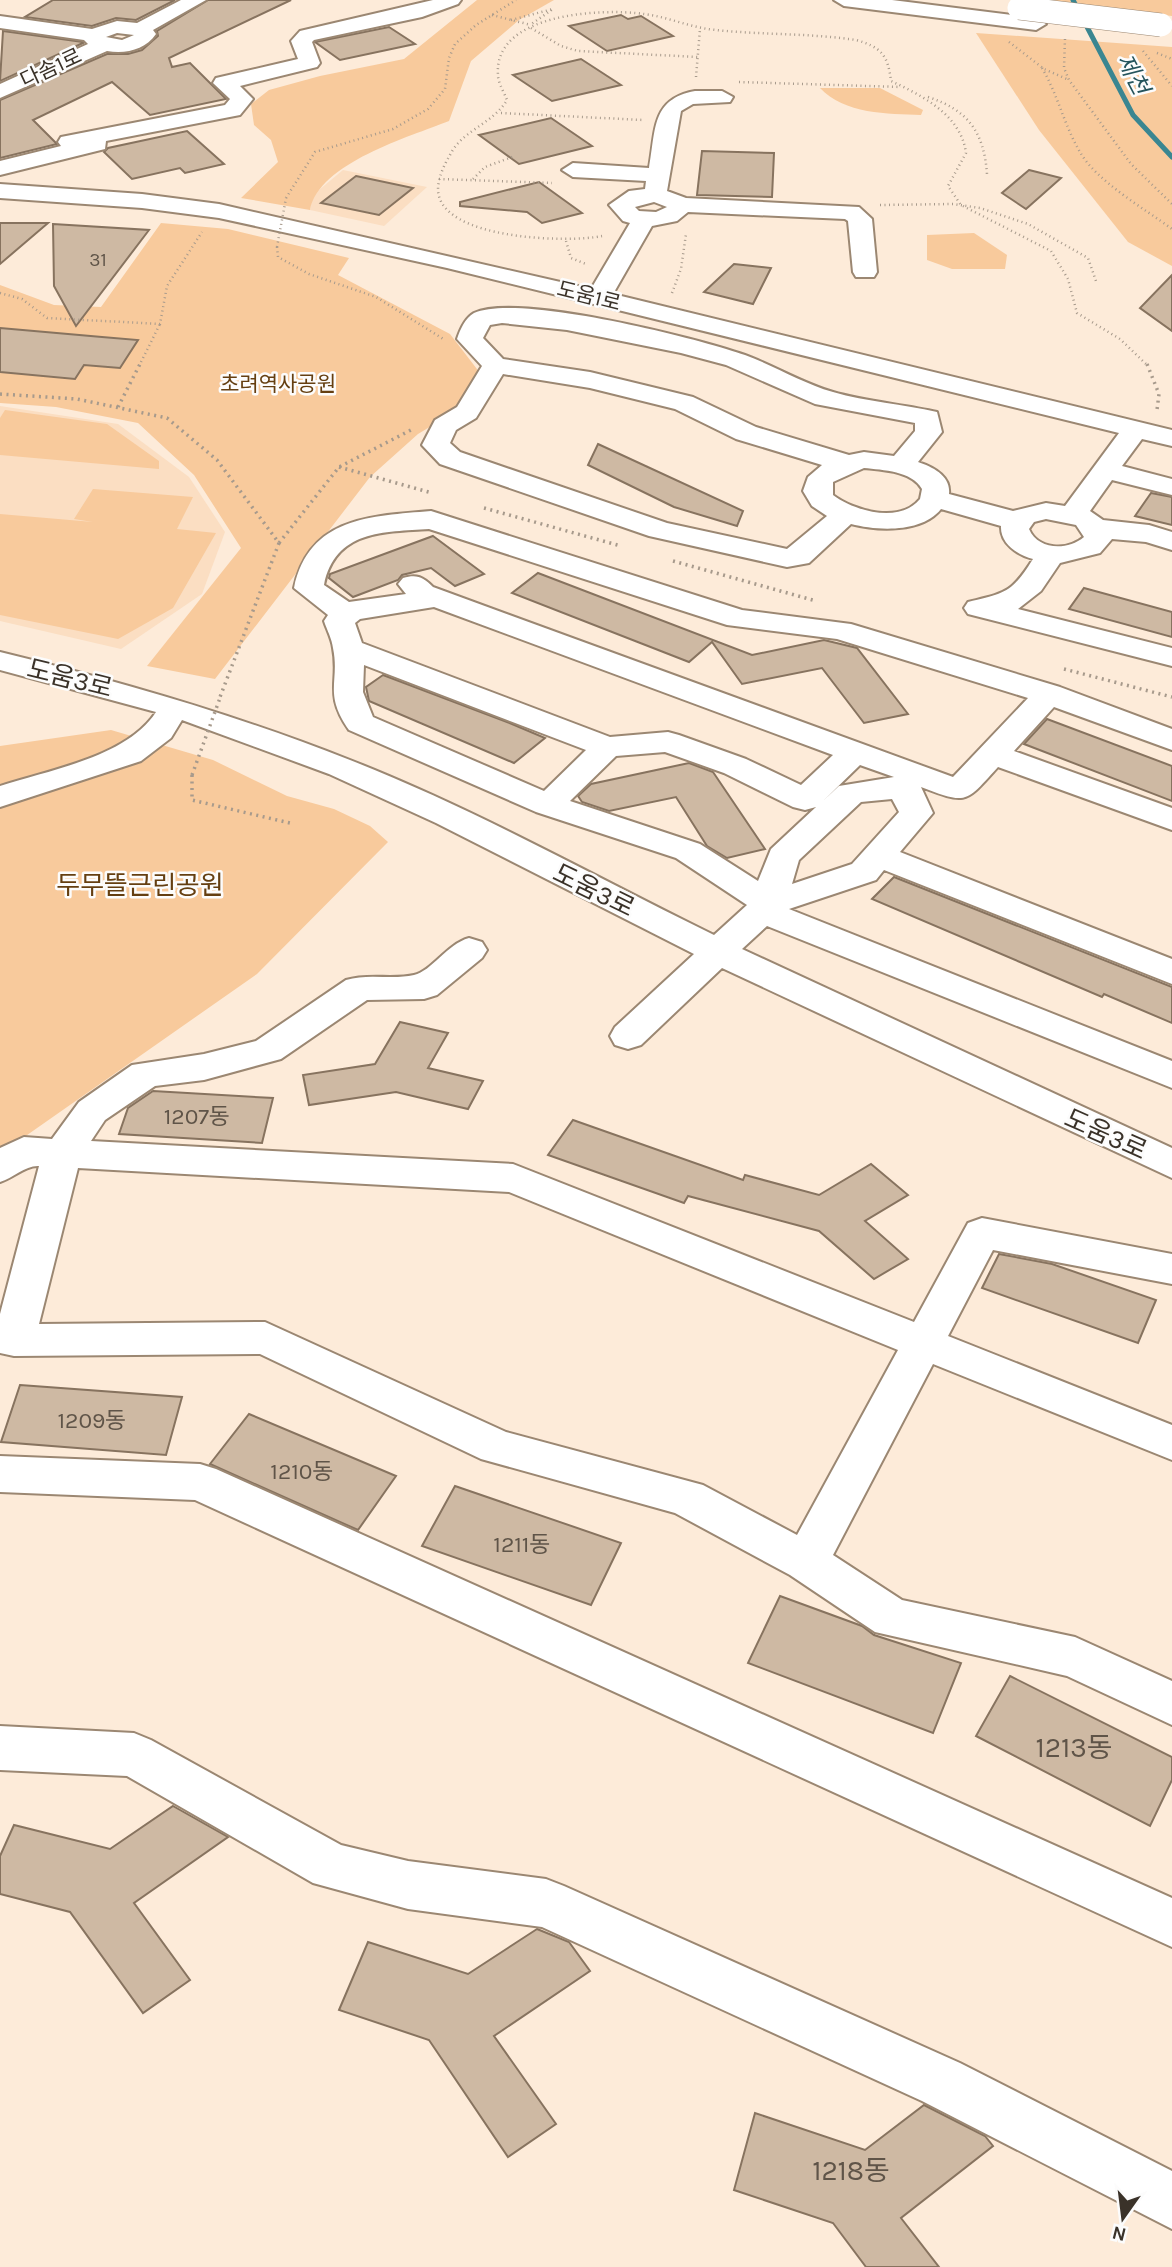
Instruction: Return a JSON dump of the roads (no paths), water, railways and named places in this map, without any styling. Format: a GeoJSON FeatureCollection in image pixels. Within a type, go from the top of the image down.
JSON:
{"type":"FeatureCollection","features":[{"type":"Feature","properties":{"kind":"street","name":"다솜1로"},"geometry":{"type":"LineString","coordinates":[[0,92],[99,40],[117,27],[140,29],[196,0]]}},
{"type":"Feature","properties":{"kind":"street"},"geometry":{"type":"LineString","coordinates":[[224,83],[310,62],[301,41],[307,35],[422,11],[451,0]]}},
{"type":"Feature","properties":{"kind":"street"},"geometry":{"type":"LineString","coordinates":[[844,0],[1036,24],[1168,31]]}},
{"type":"Feature","properties":{"kind":"street"},"geometry":{"type":"LineString","coordinates":[[948,0],[1168,31]]}},
{"type":"Feature","properties":{"kind":"street"},"geometry":{"type":"LineString","coordinates":[[0,22],[99,40]]}},
{"type":"Feature","properties":{"kind":"street"},"geometry":{"type":"LineString","coordinates":[[69,142],[232,110],[242,99],[205,69]]}},
{"type":"Feature","properties":{"kind":"street"},"geometry":{"type":"LineString","coordinates":[[657,185],[671,109],[694,89],[722,97]]}},
{"type":"Feature","properties":{"kind":"street"},"geometry":{"type":"LineString","coordinates":[[0,168],[127,137],[124,131]]}},
{"type":"Feature","properties":{"kind":"street"},"geometry":{"type":"LineString","coordinates":[[0,168],[61,173],[47,194]]}},
{"type":"Feature","properties":{"kind":"street"},"geometry":{"type":"LineString","coordinates":[[568,177],[657,185],[679,205],[771,217],[845,211],[857,215],[865,272]]}},
{"type":"Feature","properties":{"kind":"street"},"geometry":{"type":"LineString","coordinates":[[657,185],[629,198],[621,205],[625,213],[644,219],[672,215],[679,209],[679,205]]}},
{"type":"Feature","properties":{"kind":"street","name":"도움1로"},"geometry":{"type":"LineString","coordinates":[[0,191],[142,201],[219,211],[1144,423],[1172,438]]}},
{"type":"Feature","properties":{"kind":"street"},"geometry":{"type":"LineString","coordinates":[[598,298],[644,219]]}},
{"type":"Feature","properties":{"kind":"street"},"geometry":{"type":"LineString","coordinates":[[846,463],[746,433],[684,403],[590,380],[495,365],[470,339],[473,328],[482,319],[498,315],[584,324],[734,360],[830,400],[928,418],[929,432],[902,464]]}},
{"type":"Feature","properties":{"kind":"street"},"geometry":{"type":"LineString","coordinates":[[495,365],[467,412],[444,426],[436,445],[450,457],[659,530],[787,558],[799,557],[846,514]]}},
{"type":"Feature","properties":{"kind":"street"},"geometry":{"type":"LineString","coordinates":[[1084,521],[1105,470],[1144,423]]}},
{"type":"Feature","properties":{"kind":"street"},"geometry":{"type":"LineString","coordinates":[[873,460],[902,464],[929,479],[935,489],[934,499],[928,508],[897,519],[877,520],[846,514],[827,505],[819,495],[817,486],[821,476],[831,468],[846,463],[873,460]]}},
{"type":"Feature","properties":{"kind":"street"},"geometry":{"type":"LineString","coordinates":[[1105,470],[1172,487]]}},
{"type":"Feature","properties":{"kind":"street"},"geometry":{"type":"LineString","coordinates":[[934,499],[1017,522]]}},
{"type":"Feature","properties":{"kind":"street"},"geometry":{"type":"LineString","coordinates":[[1084,521],[1098,540],[1084,551],[1051,554],[1020,542],[1014,528],[1017,522],[1034,512],[1084,521],[1149,534],[1172,541]]}},
{"type":"Feature","properties":{"kind":"street"},"geometry":{"type":"LineString","coordinates":[[346,614],[309,588],[313,568],[338,537],[376,524],[431,520],[738,618],[840,630],[1053,680],[1172,740]]}},
{"type":"Feature","properties":{"kind":"street"},"geometry":{"type":"LineString","coordinates":[[1051,554],[1030,589],[997,608],[979,608],[1172,657]]}},
{"type":"Feature","properties":{"kind":"street"},"geometry":{"type":"LineString","coordinates":[[1053,680],[993,754],[959,790],[908,781],[854,753],[424,591],[351,611],[339,621],[349,649],[347,692],[360,723],[548,806],[688,851],[766,907],[1172,1075]]}},
{"type":"Feature","properties":{"kind":"street"},"geometry":{"type":"LineString","coordinates":[[349,649],[607,747],[668,741],[734,766],[806,800],[854,753]]}},
{"type":"Feature","properties":{"kind":"street","name":"도움3로"},"geometry":{"type":"LineString","coordinates":[[0,661],[176,707],[340,767],[448,816],[719,952],[1172,1164]]}},
{"type":"Feature","properties":{"kind":"street"},"geometry":{"type":"LineString","coordinates":[[0,797],[130,754],[160,731],[176,707]]}},
{"type":"Feature","properties":{"kind":"street"},"geometry":{"type":"LineString","coordinates":[[548,806],[607,747]]}},
{"type":"Feature","properties":{"kind":"street"},"geometry":{"type":"LineString","coordinates":[[993,754],[1172,820]]}},
{"type":"Feature","properties":{"kind":"street"},"geometry":{"type":"LineString","coordinates":[[628,1036],[766,907],[864,872],[916,813],[908,781]]}},
{"type":"Feature","properties":{"kind":"street"},"geometry":{"type":"LineString","coordinates":[[766,907],[783,856],[850,793],[908,781]]}},
{"type":"Feature","properties":{"kind":"street"},"geometry":{"type":"LineString","coordinates":[[878,856],[1172,972]]}},
{"type":"Feature","properties":{"kind":"street"},"geometry":{"type":"LineString","coordinates":[[469,950],[424,987],[359,988],[268,1050],[204,1067],[145,1074],[92,1111],[62,1153],[7,1338],[265,1338],[496,1447],[687,1498],[806,1562],[891,1618],[1075,1657],[1172,1704]]}},
{"type":"Feature","properties":{"kind":"street"},"geometry":{"type":"LineString","coordinates":[[0,1168],[24,1151],[513,1178],[1172,1443]]}},
{"type":"Feature","properties":{"kind":"street"},"geometry":{"type":"LineString","coordinates":[[806,1562],[982,1233],[1172,1269]]}},
{"type":"Feature","properties":{"kind":"street"},"geometry":{"type":"LineString","coordinates":[[0,1474],[200,1482],[1172,1923]]}},
{"type":"Feature","properties":{"kind":"street"},"geometry":{"type":"LineString","coordinates":[[0,1748],[134,1755],[331,1866],[408,1885],[545,1903],[941,2082],[1172,2201]]}},
{"type":"Feature","properties":{"kind":"waterway","name":"제천"},"geometry":{"type":"LineString","coordinates":[[1073,0],[1133,115],[1172,157]]}},
{"type":"Feature","properties":{"kind":"park label","name":"초려역사공원"},"geometry":{"type":"Point","coordinates":[278,384]}},
{"type":"Feature","properties":{"kind":"park label","name":"두무뜰근린공원"},"geometry":{"type":"Point","coordinates":[140,885]}}]}
